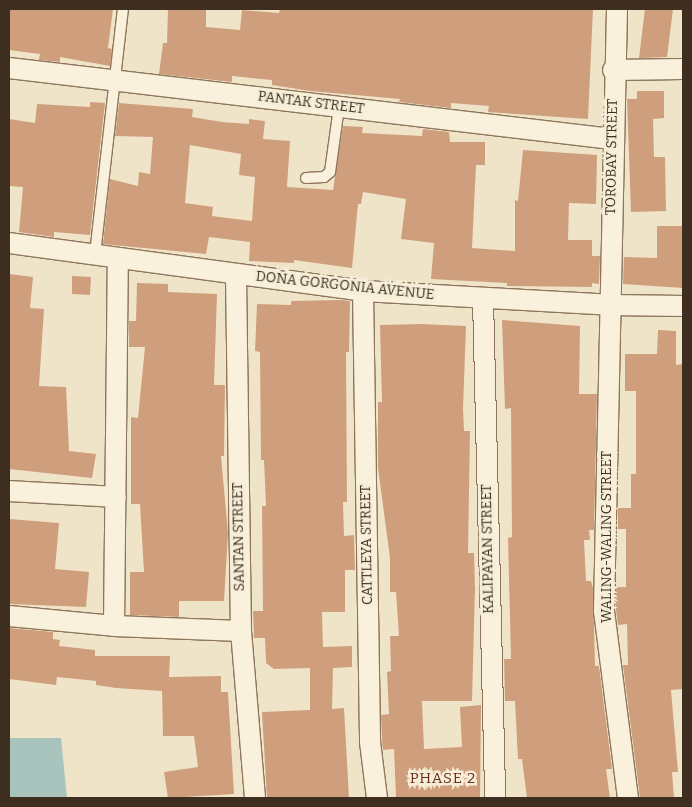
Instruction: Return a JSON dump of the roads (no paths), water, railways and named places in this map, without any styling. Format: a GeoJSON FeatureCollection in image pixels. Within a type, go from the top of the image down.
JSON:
{"type":"FeatureCollection","features":[{"type":"Feature","properties":{"kind":"street","name":"TOROBAY STREET"},"geometry":{"type":"LineString","coordinates":[[610,305],[613,70],[616,9]]}},
{"type":"Feature","properties":{"kind":"street","name":"PANTAK STREET"},"geometry":{"type":"LineString","coordinates":[[9,68],[612,139]]}},
{"type":"Feature","properties":{"kind":"street"},"geometry":{"type":"LineString","coordinates":[[613,70],[683,69]]}},
{"type":"Feature","properties":{"kind":"street","name":"DOÑA GORGONIA AVENUE"},"geometry":{"type":"LineString","coordinates":[[9,243],[363,291],[482,299],[610,305],[683,306]]}},
{"type":"Feature","properties":{"kind":"street"},"geometry":{"type":"LineString","coordinates":[[114,626],[118,258]]}},
{"type":"Feature","properties":{"kind":"street","name":"SANTAN STREET"},"geometry":{"type":"LineString","coordinates":[[236,275],[241,630],[255,798]]}},
{"type":"Feature","properties":{"kind":"street","name":"CATTLEYA STREET"},"geometry":{"type":"LineString","coordinates":[[363,291],[370,742],[377,798]]}},
{"type":"Feature","properties":{"kind":"street","name":"KALIPAYAN STREET"},"geometry":{"type":"LineString","coordinates":[[482,299],[495,798]]}},
{"type":"Feature","properties":{"kind":"street","name":"WALING-WALING STREET"},"geometry":{"type":"LineString","coordinates":[[610,305],[604,612],[628,798]]}},
{"type":"Feature","properties":{"kind":"street"},"geometry":{"type":"LineString","coordinates":[[9,491],[116,497]]}},
{"type":"Feature","properties":{"kind":"street"},"geometry":{"type":"LineString","coordinates":[[9,616],[114,626],[241,630]]}},
{"type":"Feature","properties":{"kind":"lane"},"geometry":{"type":"LineString","coordinates":[[95,254],[123,9]]}},
{"type":"Feature","properties":{"kind":"lane"},"geometry":{"type":"LineString","coordinates":[[306,178],[324,177],[330,172],[339,107]]}},
{"type":"Feature","properties":{"kind":"water"},"geometry":{"type":"Polygon","coordinates":[[[9,738],[61,738],[67,798],[10,798],[9,738]]]}},
{"type":"Feature","properties":{"kind":"district","name":"PHASE 2"},"geometry":{"type":"Point","coordinates":[443,779]}}]}
